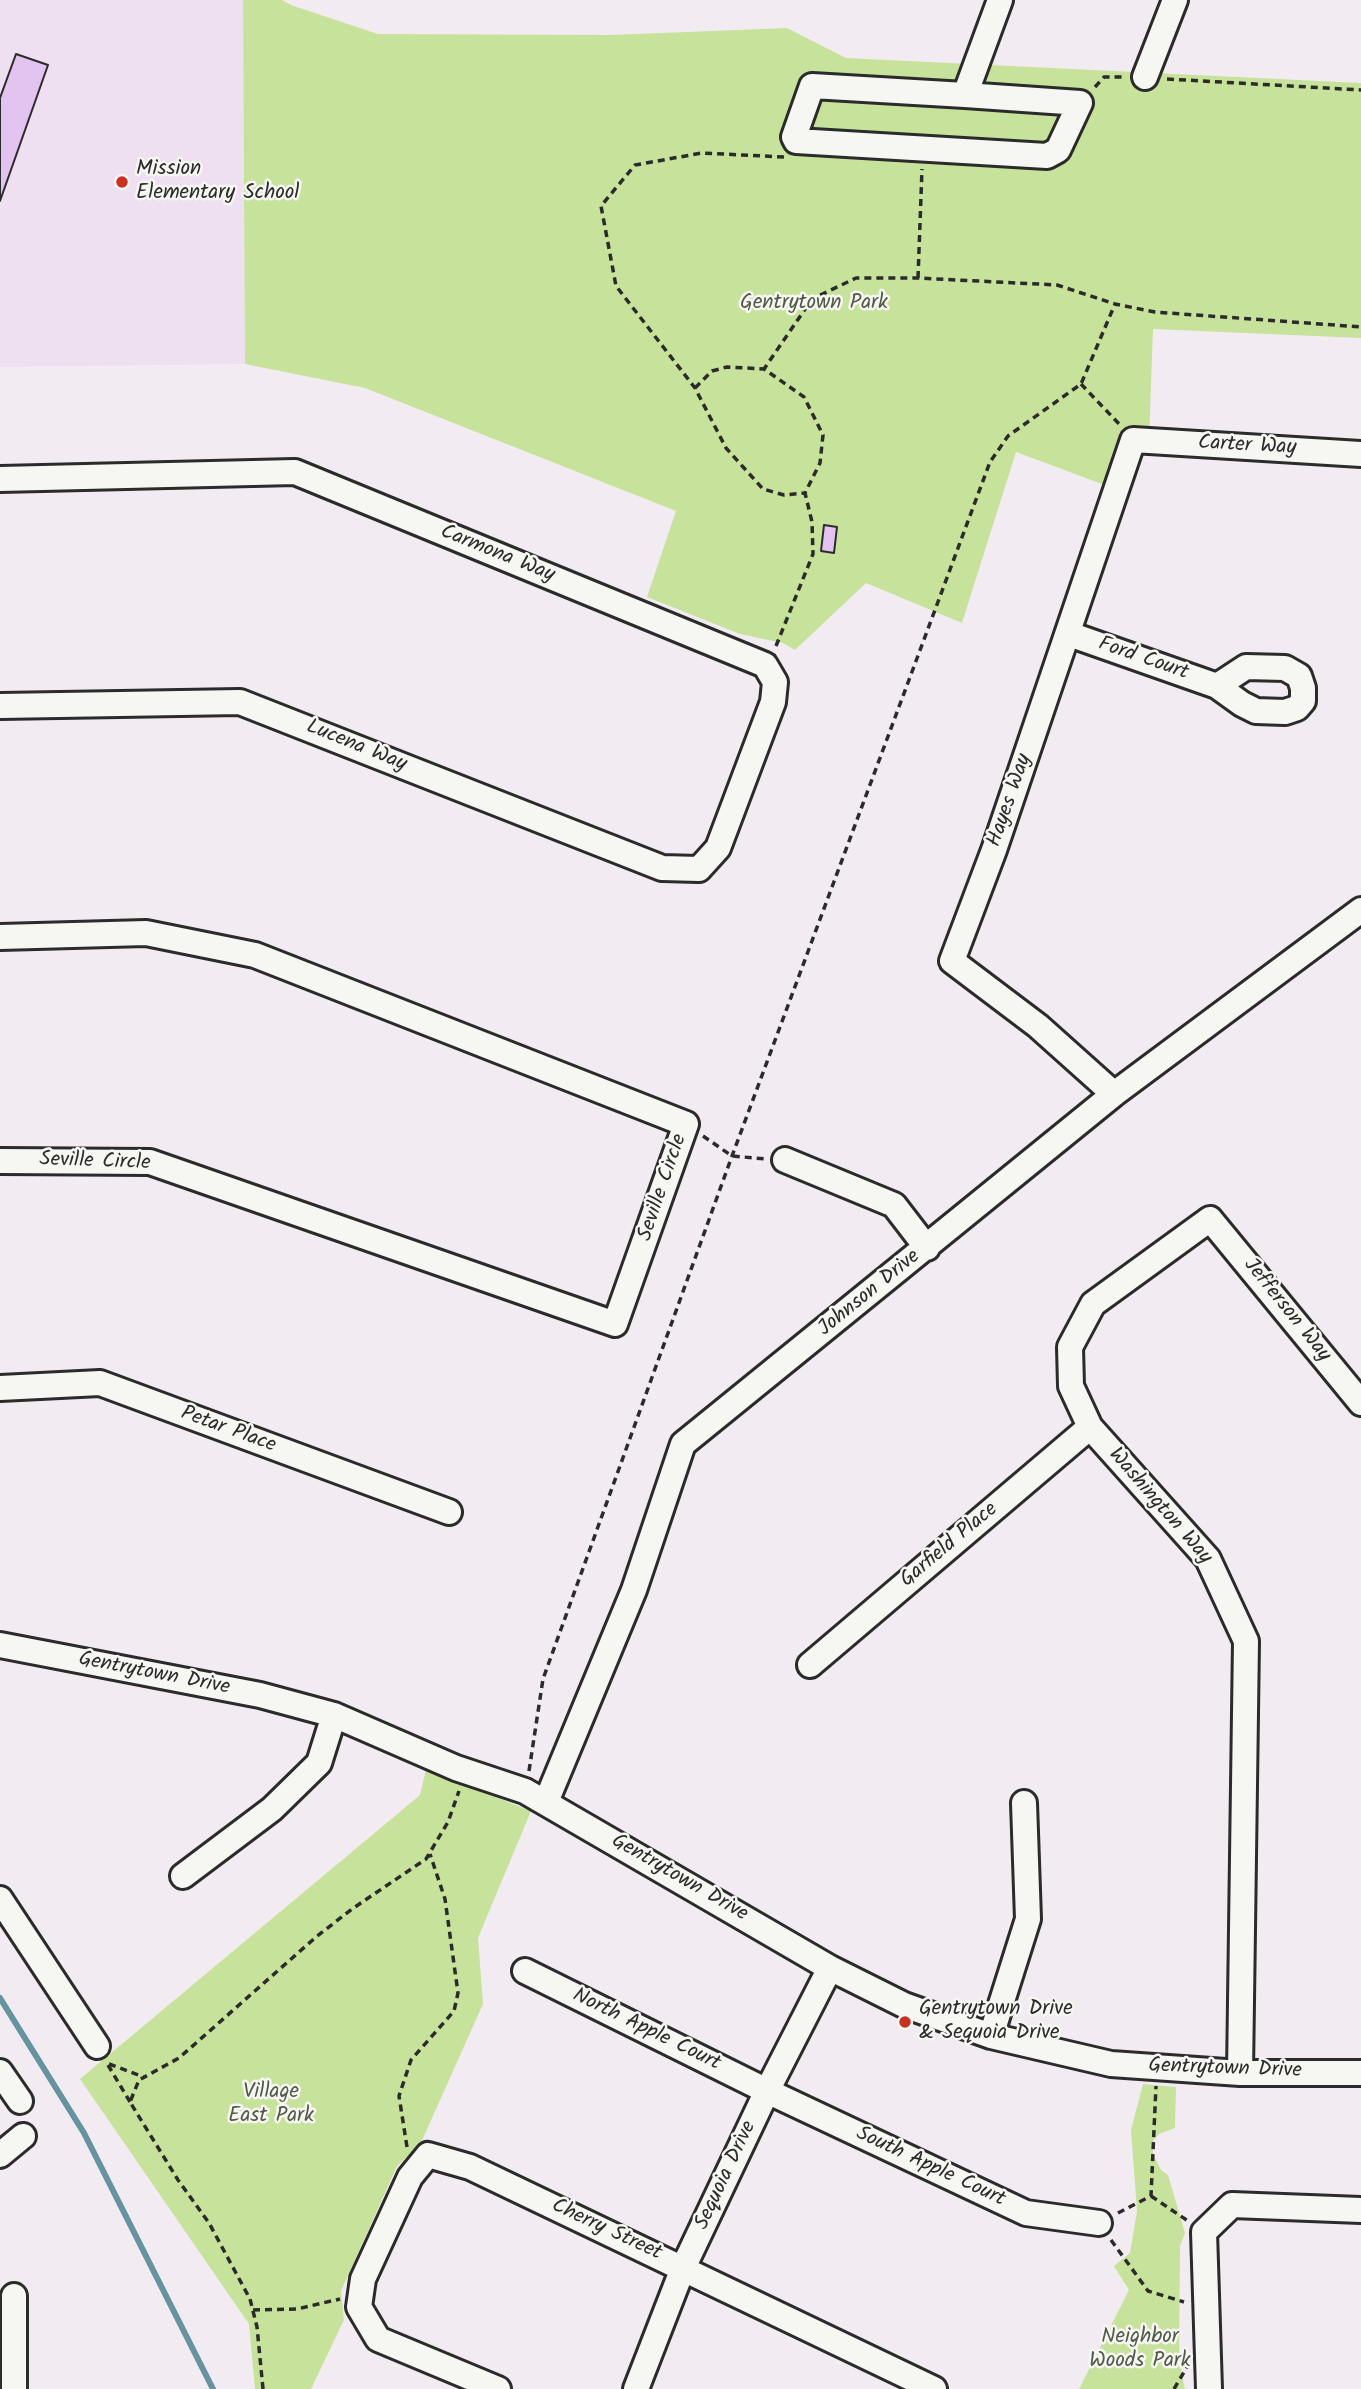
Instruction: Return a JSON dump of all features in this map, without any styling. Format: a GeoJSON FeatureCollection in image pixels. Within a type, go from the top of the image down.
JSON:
{"type":"FeatureCollection","features":[{"type":"Feature","properties":{"kind":"street"},"geometry":{"type":"LineString","coordinates":[[965,95],[1000,0]]}},
{"type":"Feature","properties":{"kind":"street"},"geometry":{"type":"LineString","coordinates":[[1144,77],[1175,0]]}},
{"type":"Feature","properties":{"kind":"street"},"geometry":{"type":"LineString","coordinates":[[813,86],[1080,103],[1058,150],[1047,156],[796,141],[794,137],[813,86]]}},
{"type":"Feature","properties":{"kind":"street","name":"Carter Way"},"geometry":{"type":"LineString","coordinates":[[1133,440],[1361,454]]}},
{"type":"Feature","properties":{"kind":"street","name":"Hayes Way"},"geometry":{"type":"LineString","coordinates":[[1114,1094],[1038,1026],[952,961],[1069,635],[1133,440]]}},
{"type":"Feature","properties":{"kind":"street","name":"Carmona Way"},"geometry":{"type":"LineString","coordinates":[[0,479],[295,472],[765,665]]}},
{"type":"Feature","properties":{"kind":"street","name":"Ford Court"},"geometry":{"type":"LineString","coordinates":[[1069,635],[1217,685]]}},
{"type":"Feature","properties":{"kind":"street","name":"Lucena Way"},"geometry":{"type":"LineString","coordinates":[[0,706],[240,702],[662,868],[699,869],[718,848],[773,702],[775,682],[765,665]]}},
{"type":"Feature","properties":{"kind":"street","name":"Johnson Drive"},"geometry":{"type":"LineString","coordinates":[[536,1796],[634,1590],[683,1444],[1114,1094],[1361,910]]}},
{"type":"Feature","properties":{"kind":"street","name":"Seville Circle"},"geometry":{"type":"LineString","coordinates":[[0,937],[146,933],[255,955],[686,1124],[615,1324],[150,1162],[0,1161]]}},
{"type":"Feature","properties":{"kind":"street"},"geometry":{"type":"LineString","coordinates":[[785,1160],[894,1205],[927,1248]]}},
{"type":"Feature","properties":{"kind":"street","name":"Jefferson Way"},"geometry":{"type":"LineString","coordinates":[[1210,1219],[1361,1403]]}},
{"type":"Feature","properties":{"kind":"street","name":"Washington Way"},"geometry":{"type":"LineString","coordinates":[[1210,1219],[1093,1304],[1070,1347],[1072,1387],[1090,1427],[1208,1559],[1246,1642],[1240,2073]]}},
{"type":"Feature","properties":{"kind":"street","name":"Petar Place"},"geometry":{"type":"LineString","coordinates":[[0,1388],[100,1384],[449,1512]]}},
{"type":"Feature","properties":{"kind":"street","name":"Garfield Place"},"geometry":{"type":"LineString","coordinates":[[810,1665],[1090,1427]]}},
{"type":"Feature","properties":{"kind":"street","name":"Gentrytown Drive"},"geometry":{"type":"LineString","coordinates":[[0,1645],[260,1695],[334,1715],[467,1771],[536,1796],[830,1968],[904,2006],[991,2036],[1111,2064],[1240,2073],[1361,2073]]}},
{"type":"Feature","properties":{"kind":"street"},"geometry":{"type":"LineString","coordinates":[[183,1876],[272,1810],[319,1763],[334,1715]]}},
{"type":"Feature","properties":{"kind":"street"},"geometry":{"type":"LineString","coordinates":[[991,2036],[1028,1919],[1024,1803]]}},
{"type":"Feature","properties":{"kind":"street"},"geometry":{"type":"LineString","coordinates":[[0,1899],[97,2046]]}},
{"type":"Feature","properties":{"kind":"street","name":"Sequoia Drive"},"geometry":{"type":"LineString","coordinates":[[636,2389],[683,2268],[767,2091],[830,1968]]}},
{"type":"Feature","properties":{"kind":"street","name":"North Apple Court"},"geometry":{"type":"LineString","coordinates":[[525,1971],[767,2091]]}},
{"type":"Feature","properties":{"kind":"street"},"geometry":{"type":"LineString","coordinates":[[0,2072],[20,2101]]}},
{"type":"Feature","properties":{"kind":"street","name":"South Apple Court"},"geometry":{"type":"LineString","coordinates":[[767,2091],[1026,2213],[1099,2223]]}},
{"type":"Feature","properties":{"kind":"street"},"geometry":{"type":"LineString","coordinates":[[0,2155],[23,2136]]}},
{"type":"Feature","properties":{"kind":"street","name":"Cherry Street"},"geometry":{"type":"LineString","coordinates":[[360,2301],[363,2279],[412,2175],[428,2155],[470,2167],[934,2389]]}},
{"type":"Feature","properties":{"kind":"street"},"geometry":{"type":"LineString","coordinates":[[1209,2389],[1204,2232],[1232,2205],[1361,2210]]}},
{"type":"Feature","properties":{"kind":"street"},"geometry":{"type":"LineString","coordinates":[[14,2296],[14,2389]]}},
{"type":"Feature","properties":{"kind":"street"},"geometry":{"type":"LineString","coordinates":[[360,2301],[378,2339],[498,2389]]}},
{"type":"Feature","properties":{"kind":"path"},"geometry":{"type":"LineString","coordinates":[[1080,103],[1104,76],[1361,90]]}},
{"type":"Feature","properties":{"kind":"path"},"geometry":{"type":"LineString","coordinates":[[918,278],[924,148]]}},
{"type":"Feature","properties":{"kind":"path"},"geometry":{"type":"LineString","coordinates":[[788,158],[702,153],[635,165],[601,206],[616,286],[695,388],[726,448],[763,489],[784,495],[805,493]]}},
{"type":"Feature","properties":{"kind":"path"},"geometry":{"type":"LineString","coordinates":[[764,369],[812,299],[856,278],[918,278],[1057,285],[1115,304],[1155,312],[1361,327]]}},
{"type":"Feature","properties":{"kind":"path"},"geometry":{"type":"LineString","coordinates":[[536,1796],[543,1679],[732,1156],[990,462],[1008,436],[1081,384],[1115,304]]}},
{"type":"Feature","properties":{"kind":"path"},"geometry":{"type":"LineString","coordinates":[[695,388],[712,371],[727,366],[764,369],[804,397],[823,435],[820,463],[805,493],[812,522],[813,554],[780,638],[765,665]]}},
{"type":"Feature","properties":{"kind":"path"},"geometry":{"type":"LineString","coordinates":[[1081,384],[1133,440]]}},
{"type":"Feature","properties":{"kind":"path"},"geometry":{"type":"LineString","coordinates":[[686,1124],[732,1156],[785,1160]]}},
{"type":"Feature","properties":{"kind":"path"},"geometry":{"type":"LineString","coordinates":[[131,2102],[139,2080],[179,2058],[325,1930],[426,1859],[447,1822],[467,1771]]}},
{"type":"Feature","properties":{"kind":"path"},"geometry":{"type":"LineString","coordinates":[[412,2175],[399,2096],[411,2060],[454,2011],[458,1993],[445,1899],[430,1854]]}},
{"type":"Feature","properties":{"kind":"path"},"geometry":{"type":"LineString","coordinates":[[144,2077],[107,2063],[231,2262],[253,2310],[263,2389]]}},
{"type":"Feature","properties":{"kind":"path"},"geometry":{"type":"LineString","coordinates":[[1150,2196],[1157,2067]]}},
{"type":"Feature","properties":{"kind":"path"},"geometry":{"type":"LineString","coordinates":[[1150,2196],[1099,2223],[1148,2291],[1206,2309]]}},
{"type":"Feature","properties":{"kind":"path"},"geometry":{"type":"LineString","coordinates":[[1150,2196],[1204,2232]]}},
{"type":"Feature","properties":{"kind":"path"},"geometry":{"type":"LineString","coordinates":[[253,2310],[297,2309],[360,2301]]}},
{"type":"Feature","properties":{"kind":"shaded area","name":"Mission Elementary School"},"geometry":{"type":"Polygon","coordinates":[[[0,0],[243,0],[245,364],[0,367],[0,0]]]}},
{"type":"Feature","properties":{"kind":"green space","name":"Gentrytown Park"},"geometry":{"type":"Polygon","coordinates":[[[243,0],[282,0],[378,34],[611,35],[787,28],[846,58],[1361,83],[1361,338],[1153,329],[1149,441],[1133,441],[1118,490],[1016,452],[962,623],[866,583],[795,650],[783,643],[740,634],[647,597],[676,511],[365,388],[245,364],[243,0]]]}},
{"type":"Feature","properties":{"kind":"green space","name":"Village East Park"},"geometry":{"type":"Polygon","coordinates":[[[426,1770],[531,1811],[478,1938],[483,2004],[420,2145],[397,2166],[341,2291],[344,2320],[311,2389],[255,2389],[249,2324],[80,2079],[420,1795],[426,1770]]]}},
{"type":"Feature","properties":{"kind":"green space","name":"Neighbor Woods Park"},"geometry":{"type":"Polygon","coordinates":[[[1143,2084],[1176,2087],[1175,2128],[1159,2134],[1153,2141],[1153,2154],[1161,2170],[1168,2175],[1185,2233],[1180,2246],[1179,2361],[1185,2389],[1079,2389],[1129,2290],[1114,2266],[1130,2253],[1137,2211],[1131,2130],[1143,2084]]]}},
{"type":"Feature","properties":{"kind":"building"},"geometry":{"type":"Polygon","coordinates":[[[16,54],[48,65],[0,201],[0,98],[16,54]]]}},
{"type":"Feature","properties":{"kind":"building"},"geometry":{"type":"Polygon","coordinates":[[[824,525],[837,527],[834,553],[821,551],[824,525]]]}},
{"type":"Feature","properties":{"kind":"waterway"},"geometry":{"type":"LineString","coordinates":[[0,1998],[84,2133],[213,2389]]}},
{"type":"Feature","properties":{"kind":"place","name":"Mission Elementary School"},"geometry":{"type":"Point","coordinates":[122,182]}},
{"type":"Feature","properties":{"kind":"place","name":"Gentrytown Drive & Sequoia Drive"},"geometry":{"type":"Point","coordinates":[905,2022]}}]}
